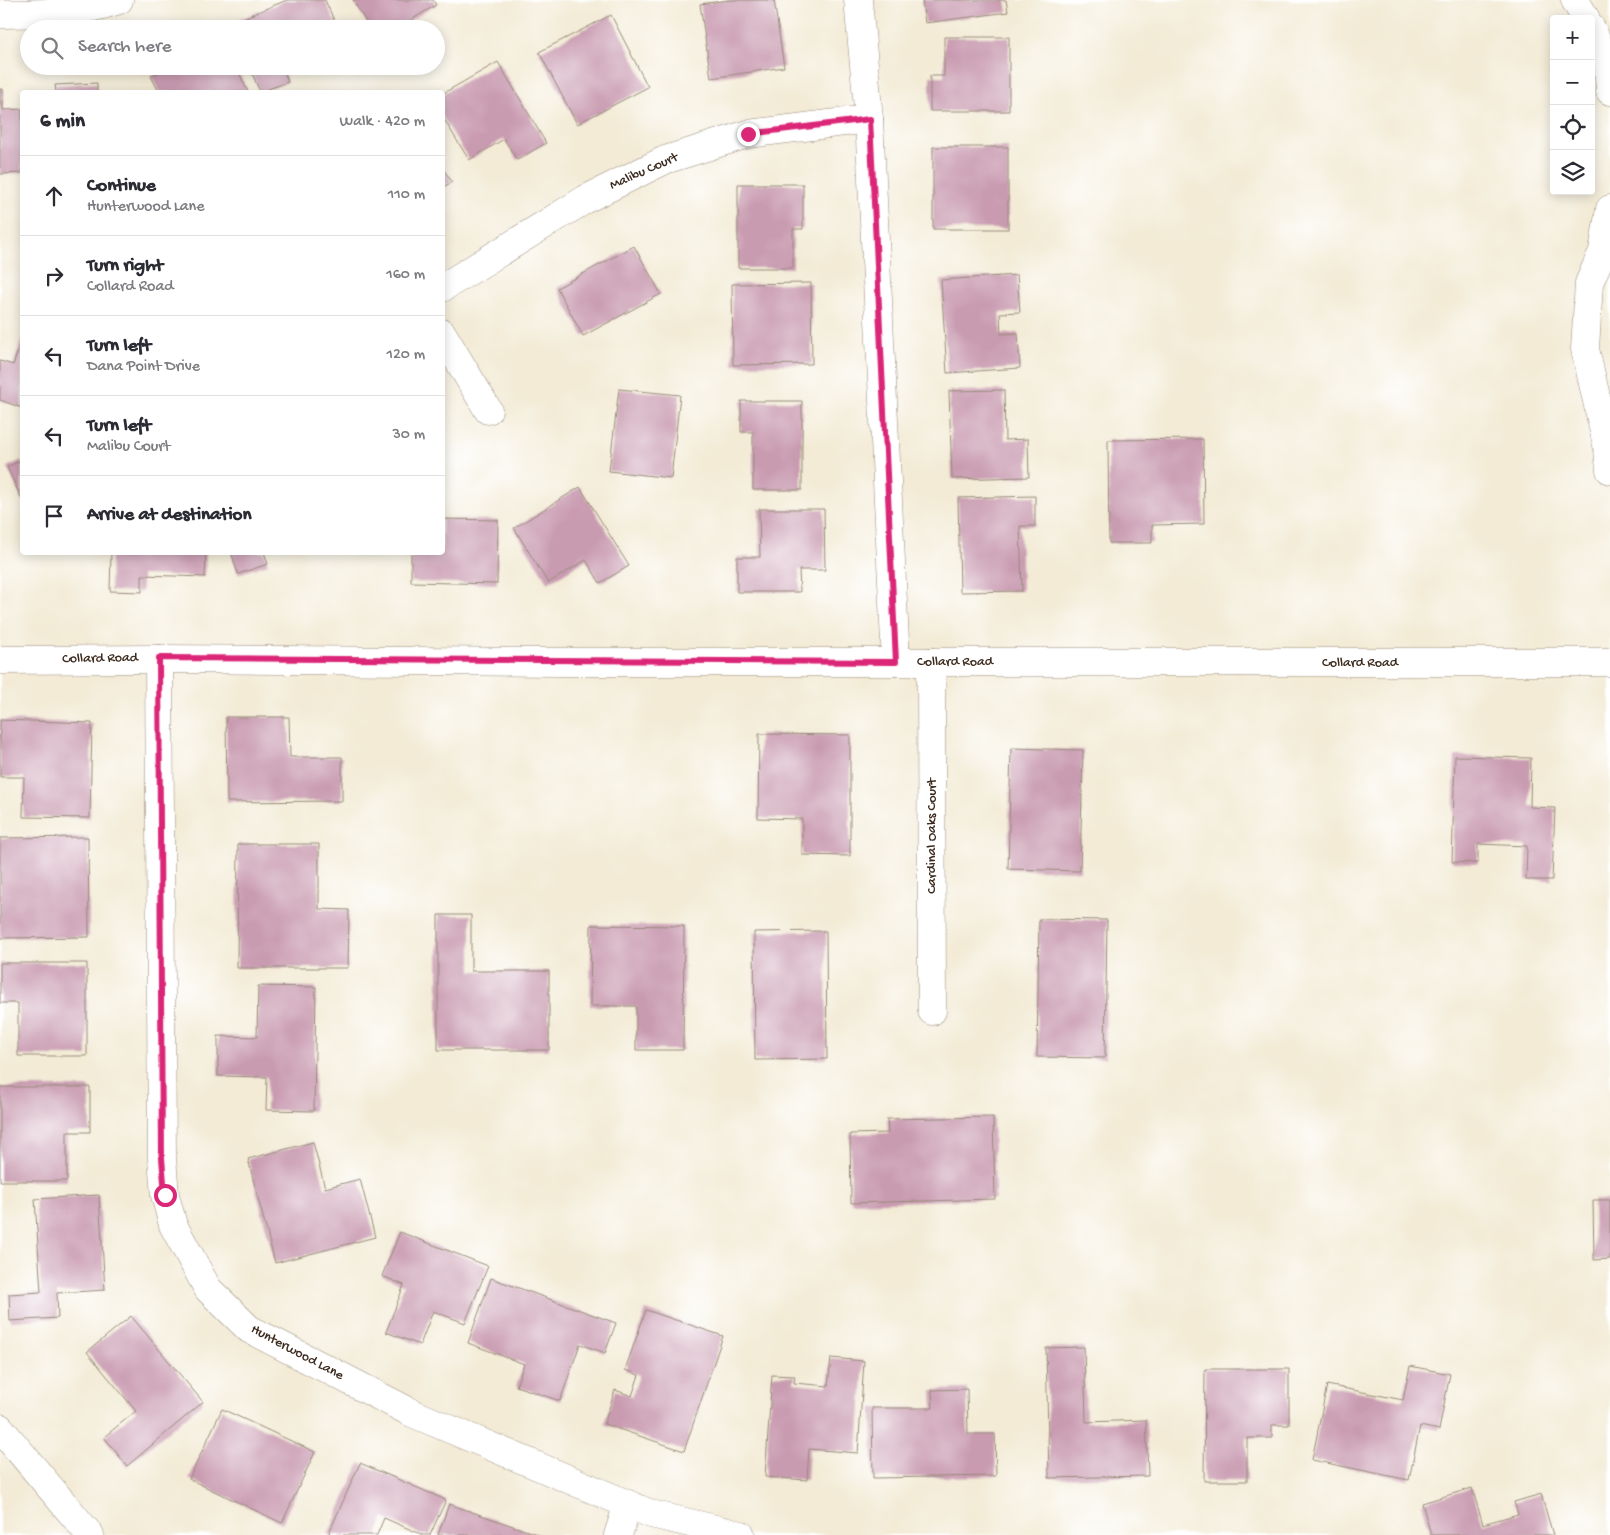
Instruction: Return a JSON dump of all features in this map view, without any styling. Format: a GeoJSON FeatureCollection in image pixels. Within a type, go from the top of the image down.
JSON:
{"type":"FeatureCollection","features":[{"type":"Feature","properties":{"kind":"street"},"geometry":{"type":"LineString","coordinates":[[0,14],[36,14],[103,6],[119,0]]}},
{"type":"Feature","properties":{"kind":"street"},"geometry":{"type":"LineString","coordinates":[[858,0],[870,119],[896,662]]}},
{"type":"Feature","properties":{"kind":"street"},"geometry":{"type":"LineString","coordinates":[[1575,0],[1584,15]]}},
{"type":"Feature","properties":{"kind":"street"},"geometry":{"type":"LineString","coordinates":[[1595,36],[1608,64],[1610,91]]}},
{"type":"Feature","properties":{"kind":"street","name":"Malibu Court"},"geometry":{"type":"LineString","coordinates":[[445,286],[586,199],[666,160],[748,134],[870,119]]}},
{"type":"Feature","properties":{"kind":"street"},"geometry":{"type":"LineString","coordinates":[[1610,209],[1603,251],[1589,284],[1585,349],[1608,449],[1610,470]]}},
{"type":"Feature","properties":{"kind":"street"},"geometry":{"type":"LineString","coordinates":[[445,338],[488,410]]}},
{"type":"Feature","properties":{"kind":"street","name":"Collard Road"},"geometry":{"type":"LineString","coordinates":[[0,660],[159,658],[509,662],[1610,662]]}},
{"type":"Feature","properties":{"kind":"street","name":"Hunterwood Lane"},"geometry":{"type":"LineString","coordinates":[[159,658],[162,1158],[165,1195],[173,1224],[208,1289],[250,1329],[412,1413],[651,1514],[741,1535]]}},
{"type":"Feature","properties":{"kind":"street","name":"Cardinal Oaks Court"},"geometry":{"type":"LineString","coordinates":[[931,662],[932,1011]]}},
{"type":"Feature","properties":{"kind":"street"},"geometry":{"type":"LineString","coordinates":[[0,1428],[90,1535]]}},
{"type":"Feature","properties":{"kind":"street"},"geometry":{"type":"LineString","coordinates":[[618,1535],[628,1504]]}},
{"type":"Feature","properties":{"kind":"building"},"geometry":{"type":"Polygon","coordinates":[[[287,0],[325,0],[334,20],[238,20],[287,0]]]}},
{"type":"Feature","properties":{"kind":"building"},"geometry":{"type":"Polygon","coordinates":[[[353,0],[433,0],[436,5],[411,20],[365,20],[353,0]]]}},
{"type":"Feature","properties":{"kind":"building"},"geometry":{"type":"Polygon","coordinates":[[[729,0],[774,0],[784,67],[711,78],[700,4],[729,0]]]}},
{"type":"Feature","properties":{"kind":"building"},"geometry":{"type":"Polygon","coordinates":[[[922,0],[1006,0],[1008,12],[925,23],[922,0]]]}},
{"type":"Feature","properties":{"kind":"building"},"geometry":{"type":"Polygon","coordinates":[[[611,15],[648,87],[577,124],[539,52],[611,15]]]}},
{"type":"Feature","properties":{"kind":"building"},"geometry":{"type":"Polygon","coordinates":[[[944,37],[1009,37],[1009,111],[930,111],[930,76],[944,76],[944,37]]]}},
{"type":"Feature","properties":{"kind":"building"},"geometry":{"type":"Polygon","coordinates":[[[498,62],[546,143],[517,160],[504,139],[469,160],[445,121],[445,92],[498,62]]]}},
{"type":"Feature","properties":{"kind":"building"},"geometry":{"type":"Polygon","coordinates":[[[240,75],[247,90],[158,90],[151,76],[240,75]]]}},
{"type":"Feature","properties":{"kind":"building"},"geometry":{"type":"Polygon","coordinates":[[[253,75],[285,75],[288,82],[266,90],[259,90],[253,75]]]}},
{"type":"Feature","properties":{"kind":"building"},"geometry":{"type":"Polygon","coordinates":[[[97,83],[97,90],[56,90],[55,85],[97,83]]]}},
{"type":"Feature","properties":{"kind":"building"},"geometry":{"type":"Polygon","coordinates":[[[0,89],[3,89],[3,110],[20,109],[20,173],[0,174],[0,89]]]}},
{"type":"Feature","properties":{"kind":"building"},"geometry":{"type":"Polygon","coordinates":[[[933,147],[1008,147],[1008,229],[933,229],[933,147]]]}},
{"type":"Feature","properties":{"kind":"building"},"geometry":{"type":"Polygon","coordinates":[[[445,172],[452,182],[445,186],[445,172]]]}},
{"type":"Feature","properties":{"kind":"building"},"geometry":{"type":"Polygon","coordinates":[[[738,184],[803,184],[803,229],[793,229],[793,268],[738,268],[738,184]]]}},
{"type":"Feature","properties":{"kind":"building"},"geometry":{"type":"Polygon","coordinates":[[[634,246],[661,294],[583,336],[557,288],[634,246]]]}},
{"type":"Feature","properties":{"kind":"building"},"geometry":{"type":"Polygon","coordinates":[[[1017,275],[1020,312],[1000,313],[1001,334],[1018,333],[1020,368],[947,373],[941,280],[1017,275]]]}},
{"type":"Feature","properties":{"kind":"building"},"geometry":{"type":"Polygon","coordinates":[[[811,283],[812,364],[733,365],[732,284],[811,283]]]}},
{"type":"Feature","properties":{"kind":"building"},"geometry":{"type":"Polygon","coordinates":[[[20,345],[20,407],[0,400],[0,361],[13,365],[20,345]]]}},
{"type":"Feature","properties":{"kind":"building"},"geometry":{"type":"Polygon","coordinates":[[[619,389],[680,395],[671,478],[609,471],[619,389]]]}},
{"type":"Feature","properties":{"kind":"building"},"geometry":{"type":"Polygon","coordinates":[[[1004,390],[1005,440],[1028,439],[1029,477],[952,479],[949,391],[1004,390]]]}},
{"type":"Feature","properties":{"kind":"building"},"geometry":{"type":"Polygon","coordinates":[[[741,401],[802,401],[802,490],[753,490],[753,432],[741,432],[741,401]]]}},
{"type":"Feature","properties":{"kind":"building"},"geometry":{"type":"Polygon","coordinates":[[[1203,439],[1204,524],[1152,525],[1152,543],[1109,543],[1108,440],[1203,439]]]}},
{"type":"Feature","properties":{"kind":"building"},"geometry":{"type":"Polygon","coordinates":[[[20,461],[20,496],[7,467],[20,461]]]}},
{"type":"Feature","properties":{"kind":"building"},"geometry":{"type":"Polygon","coordinates":[[[580,487],[629,566],[600,583],[586,560],[548,583],[514,528],[580,487]]]}},
{"type":"Feature","properties":{"kind":"building"},"geometry":{"type":"Polygon","coordinates":[[[1035,496],[1035,526],[1020,526],[1022,591],[960,592],[958,498],[1035,496]]]}},
{"type":"Feature","properties":{"kind":"building"},"geometry":{"type":"Polygon","coordinates":[[[759,509],[824,509],[825,570],[799,570],[800,592],[737,592],[737,557],[760,557],[759,509]]]}},
{"type":"Feature","properties":{"kind":"building"},"geometry":{"type":"Polygon","coordinates":[[[445,519],[498,520],[497,584],[411,582],[411,555],[445,555],[445,519]]]}},
{"type":"Feature","properties":{"kind":"building"},"geometry":{"type":"Polygon","coordinates":[[[111,555],[206,555],[205,577],[142,575],[142,592],[110,591],[111,555]]]}},
{"type":"Feature","properties":{"kind":"building"},"geometry":{"type":"Polygon","coordinates":[[[232,555],[265,555],[268,564],[238,574],[232,555]]]}},
{"type":"Feature","properties":{"kind":"building"},"geometry":{"type":"Polygon","coordinates":[[[226,717],[289,717],[290,757],[342,757],[342,801],[227,802],[226,717]]]}},
{"type":"Feature","properties":{"kind":"building"},"geometry":{"type":"Polygon","coordinates":[[[0,720],[92,723],[90,818],[23,817],[24,777],[0,777],[0,720]]]}},
{"type":"Feature","properties":{"kind":"building"},"geometry":{"type":"Polygon","coordinates":[[[759,734],[850,735],[850,856],[802,855],[802,819],[758,818],[759,734]]]}},
{"type":"Feature","properties":{"kind":"building"},"geometry":{"type":"Polygon","coordinates":[[[1011,748],[1083,750],[1080,871],[1008,869],[1011,748]]]}},
{"type":"Feature","properties":{"kind":"building"},"geometry":{"type":"Polygon","coordinates":[[[1455,756],[1531,758],[1530,807],[1555,808],[1552,880],[1526,880],[1527,846],[1478,844],[1478,863],[1452,862],[1455,756]]]}},
{"type":"Feature","properties":{"kind":"building"},"geometry":{"type":"Polygon","coordinates":[[[88,837],[89,937],[0,938],[0,838],[88,837]]]}},
{"type":"Feature","properties":{"kind":"building"},"geometry":{"type":"Polygon","coordinates":[[[238,844],[319,844],[319,909],[349,910],[348,968],[237,968],[238,844]]]}},
{"type":"Feature","properties":{"kind":"building"},"geometry":{"type":"Polygon","coordinates":[[[438,915],[471,915],[471,971],[549,971],[549,1050],[438,1050],[438,915]]]}},
{"type":"Feature","properties":{"kind":"building"},"geometry":{"type":"Polygon","coordinates":[[[1039,919],[1107,920],[1105,1058],[1037,1057],[1039,919]]]}},
{"type":"Feature","properties":{"kind":"building"},"geometry":{"type":"Polygon","coordinates":[[[591,925],[684,926],[683,1050],[636,1050],[636,1006],[590,1006],[591,925]]]}},
{"type":"Feature","properties":{"kind":"building"},"geometry":{"type":"Polygon","coordinates":[[[826,931],[827,1059],[755,1060],[754,932],[826,931]]]}},
{"type":"Feature","properties":{"kind":"building"},"geometry":{"type":"Polygon","coordinates":[[[0,963],[87,963],[87,1056],[18,1056],[18,1003],[0,1003],[0,963]]]}},
{"type":"Feature","properties":{"kind":"building"},"geometry":{"type":"Polygon","coordinates":[[[258,986],[316,987],[314,1111],[266,1110],[267,1077],[218,1076],[218,1036],[257,1037],[258,986]]]}},
{"type":"Feature","properties":{"kind":"building"},"geometry":{"type":"Polygon","coordinates":[[[0,1087],[90,1087],[90,1132],[67,1132],[67,1181],[0,1181],[0,1087]]]}},
{"type":"Feature","properties":{"kind":"building"},"geometry":{"type":"Polygon","coordinates":[[[993,1117],[995,1199],[851,1203],[850,1134],[888,1133],[887,1119],[993,1117]]]}},
{"type":"Feature","properties":{"kind":"building"},"geometry":{"type":"Polygon","coordinates":[[[313,1142],[325,1188],[360,1179],[375,1237],[275,1263],[248,1159],[313,1142]]]}},
{"type":"Feature","properties":{"kind":"building"},"geometry":{"type":"Polygon","coordinates":[[[99,1195],[105,1290],[57,1293],[58,1318],[10,1321],[9,1294],[41,1292],[35,1199],[99,1195]]]}},
{"type":"Feature","properties":{"kind":"building"},"geometry":{"type":"Polygon","coordinates":[[[1593,1200],[1610,1200],[1610,1259],[1594,1260],[1593,1200]]]}},
{"type":"Feature","properties":{"kind":"building"},"geometry":{"type":"Polygon","coordinates":[[[400,1232],[488,1266],[465,1323],[433,1311],[420,1345],[386,1332],[404,1285],[382,1276],[400,1232]]]}},
{"type":"Feature","properties":{"kind":"building"},"geometry":{"type":"Polygon","coordinates":[[[491,1278],[616,1323],[605,1353],[580,1344],[560,1401],[516,1386],[524,1364],[468,1343],[491,1278]]]}},
{"type":"Feature","properties":{"kind":"building"},"geometry":{"type":"Polygon","coordinates":[[[646,1310],[723,1336],[684,1451],[604,1424],[615,1390],[632,1396],[639,1375],[625,1370],[646,1310]]]}},
{"type":"Feature","properties":{"kind":"building"},"geometry":{"type":"Polygon","coordinates":[[[131,1316],[203,1402],[127,1466],[104,1437],[136,1411],[87,1352],[131,1316]]]}},
{"type":"Feature","properties":{"kind":"building"},"geometry":{"type":"Polygon","coordinates":[[[1084,1347],[1086,1422],[1146,1420],[1148,1476],[1049,1478],[1046,1348],[1084,1347]]]}},
{"type":"Feature","properties":{"kind":"building"},"geometry":{"type":"Polygon","coordinates":[[[831,1358],[864,1361],[858,1453],[809,1449],[807,1480],[765,1477],[772,1375],[795,1376],[794,1383],[828,1386],[831,1358]]]}},
{"type":"Feature","properties":{"kind":"building"},"geometry":{"type":"Polygon","coordinates":[[[1410,1366],[1450,1374],[1439,1430],[1420,1426],[1409,1480],[1312,1460],[1327,1385],[1403,1400],[1410,1366]]]}},
{"type":"Feature","properties":{"kind":"building"},"geometry":{"type":"Polygon","coordinates":[[[1205,1369],[1289,1369],[1289,1425],[1272,1425],[1272,1438],[1247,1438],[1247,1481],[1204,1481],[1205,1369]]]}},
{"type":"Feature","properties":{"kind":"building"},"geometry":{"type":"Polygon","coordinates":[[[967,1389],[968,1434],[995,1434],[996,1476],[873,1478],[872,1408],[933,1408],[932,1390],[967,1389]]]}},
{"type":"Feature","properties":{"kind":"building"},"geometry":{"type":"Polygon","coordinates":[[[222,1409],[315,1452],[282,1523],[189,1479],[222,1409]]]}},
{"type":"Feature","properties":{"kind":"building"},"geometry":{"type":"Polygon","coordinates":[[[360,1463],[446,1500],[430,1535],[423,1535],[384,1518],[377,1535],[328,1535],[360,1463]]]}},
{"type":"Feature","properties":{"kind":"building"},"geometry":{"type":"Polygon","coordinates":[[[1472,1488],[1483,1524],[1518,1514],[1514,1502],[1541,1494],[1553,1535],[1431,1535],[1422,1503],[1472,1488]]]}},
{"type":"Feature","properties":{"kind":"building"},"geometry":{"type":"Polygon","coordinates":[[[449,1504],[539,1535],[438,1535],[449,1504]]]}},
{"type":"Feature","properties":{"kind":"route"},"geometry":{"type":"LineString","coordinates":[[165,1195],[162,1158],[159,658],[450,662],[896,662],[870,119],[748,134]]}}]}
